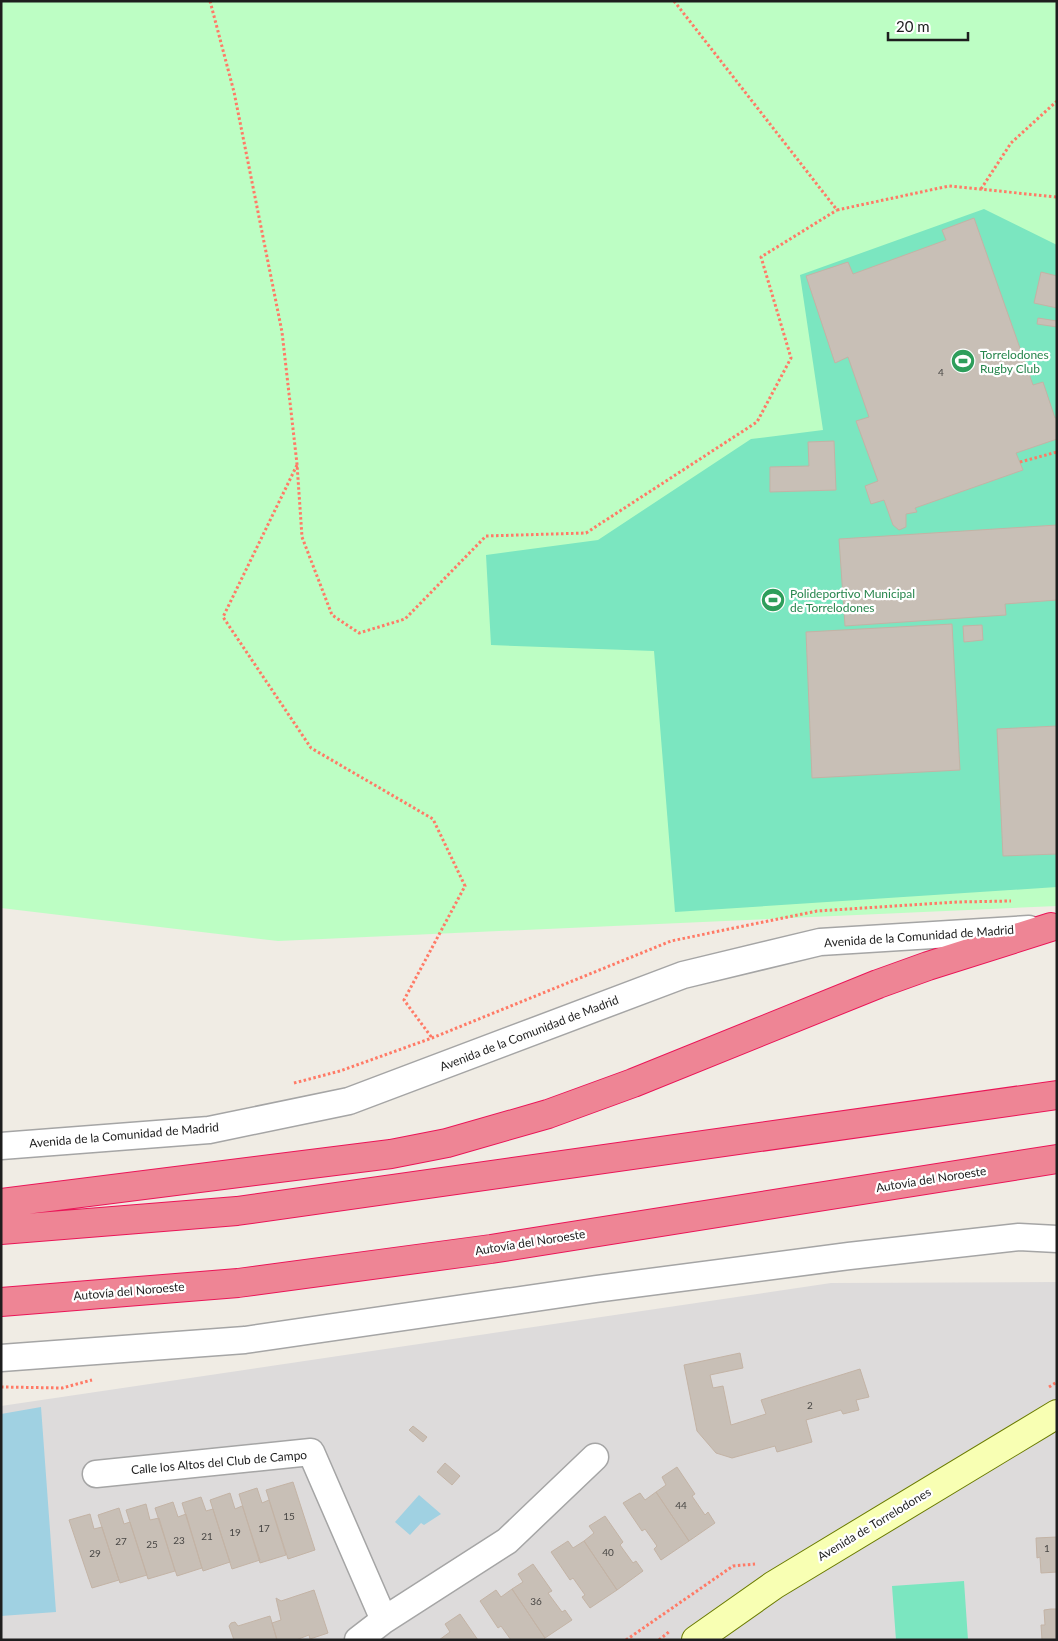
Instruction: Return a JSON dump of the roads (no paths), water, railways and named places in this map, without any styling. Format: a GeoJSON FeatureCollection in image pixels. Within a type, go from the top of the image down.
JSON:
{"type":"FeatureCollection","features":[{"type":"Feature","properties":{"kind":"highway"},"geometry":{"type":"LineString","coordinates":[[1,1203],[391,1154],[483,1134],[548,1114],[633,1083],[928,966],[1054,927]]}},
{"type":"Feature","properties":{"kind":"highway"},"geometry":{"type":"LineString","coordinates":[[1,1230],[237,1211],[1057,1095]]}},
{"type":"Feature","properties":{"kind":"highway","name":"Autovía del Noroeste"},"geometry":{"type":"LineString","coordinates":[[1,1302],[238,1283],[491,1249],[1057,1159]]}},
{"type":"Feature","properties":{"kind":"main road","name":"Avenida de Torrelodones"},"geometry":{"type":"LineString","coordinates":[[696,1640],[774,1585],[1057,1414]]}},
{"type":"Feature","properties":{"kind":"street","name":"Avenida de la Comunidad de Madrid"},"geometry":{"type":"LineString","coordinates":[[1,1146],[209,1130],[349,1101],[683,975],[820,942],[1054,927]]}},
{"type":"Feature","properties":{"kind":"street"},"geometry":{"type":"LineString","coordinates":[[1,1358],[245,1340],[596,1289],[849,1256],[1019,1237],[1057,1239]]}},
{"type":"Feature","properties":{"kind":"street","name":"Calle los Altos del Club de Campo"},"geometry":{"type":"LineString","coordinates":[[96,1474],[311,1452],[384,1620]]}},
{"type":"Feature","properties":{"kind":"street"},"geometry":{"type":"LineString","coordinates":[[358,1640],[384,1620],[507,1541],[595,1457]]}},
{"type":"Feature","properties":{"kind":"water"},"geometry":{"type":"Polygon","coordinates":[[[41,1407],[56,1612],[1,1616],[1,1414],[41,1407]]]}},
{"type":"Feature","properties":{"kind":"water"},"geometry":{"type":"Polygon","coordinates":[[[419,1495],[441,1514],[424,1525],[421,1523],[410,1535],[395,1522],[419,1495]]]}},
{"type":"Feature","properties":{"kind":"place","name":"Torrelodones Rugby Club"},"geometry":{"type":"Point","coordinates":[963,361]}},
{"type":"Feature","properties":{"kind":"place","name":"Polideportivo Municipal de Torrelodones"},"geometry":{"type":"Point","coordinates":[773,600]}}]}
